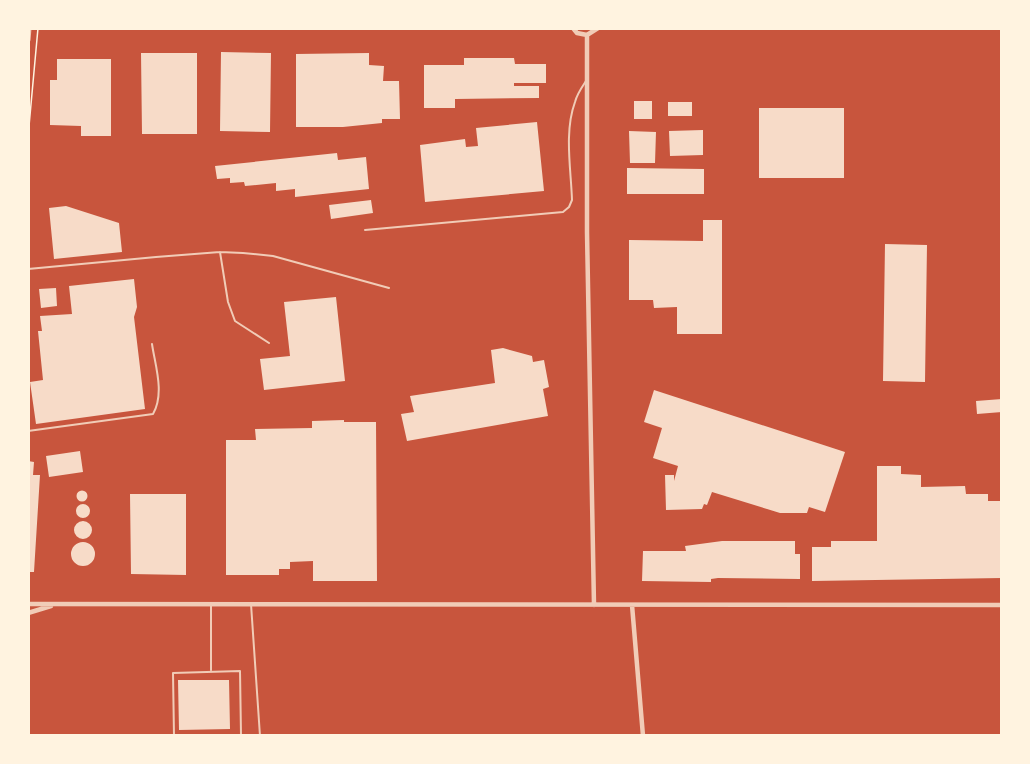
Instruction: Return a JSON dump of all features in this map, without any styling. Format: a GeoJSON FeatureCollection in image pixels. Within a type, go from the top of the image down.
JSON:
{"type":"FeatureCollection","features":[{"type":"Feature","properties":{"kind":"street"},"geometry":{"type":"LineString","coordinates":[[28,40],[29,28]]}},
{"type":"Feature","properties":{"kind":"street"},"geometry":{"type":"LineString","coordinates":[[573,28],[577,33],[587,35],[598,28]]}},
{"type":"Feature","properties":{"kind":"street"},"geometry":{"type":"LineString","coordinates":[[587,35],[594,605]]}},
{"type":"Feature","properties":{"kind":"street"},"geometry":{"type":"LineString","coordinates":[[28,604],[40,603],[51,606],[211,604],[1002,605]]}},
{"type":"Feature","properties":{"kind":"street"},"geometry":{"type":"LineString","coordinates":[[632,605],[643,735]]}},
{"type":"Feature","properties":{"kind":"street"},"geometry":{"type":"LineString","coordinates":[[28,613],[51,606]]}},
{"type":"Feature","properties":{"kind":"lane"},"geometry":{"type":"LineString","coordinates":[[365,230],[563,212],[572,200],[569,138],[572,113],[575,99],[587,78]]}},
{"type":"Feature","properties":{"kind":"lane"},"geometry":{"type":"LineString","coordinates":[[28,269],[220,252],[273,256],[389,288]]}},
{"type":"Feature","properties":{"kind":"lane"},"geometry":{"type":"LineString","coordinates":[[220,252],[228,302],[235,321],[268,343]]}},
{"type":"Feature","properties":{"kind":"lane"},"geometry":{"type":"LineString","coordinates":[[28,431],[153,414],[159,402],[159,393],[152,344]]}},
{"type":"Feature","properties":{"kind":"lane"},"geometry":{"type":"LineString","coordinates":[[211,604],[211,670]]}},
{"type":"Feature","properties":{"kind":"lane"},"geometry":{"type":"LineString","coordinates":[[251,604],[261,735]]}},
{"type":"Feature","properties":{"kind":"lane"},"geometry":{"type":"LineString","coordinates":[[174,735],[173,672],[211,670],[240,671],[241,735],[232,735]]}},
{"type":"Feature","properties":{"kind":"path"},"geometry":{"type":"LineString","coordinates":[[28,137],[38,28]]}},
{"type":"Feature","properties":{"kind":"building"},"geometry":{"type":"Polygon","coordinates":[[[221,52],[271,53],[270,132],[220,131],[221,52]]]}},
{"type":"Feature","properties":{"kind":"building"},"geometry":{"type":"Polygon","coordinates":[[[141,53],[197,53],[197,134],[142,134],[141,53]]]}},
{"type":"Feature","properties":{"kind":"building"},"geometry":{"type":"Polygon","coordinates":[[[369,53],[369,65],[384,66],[383,81],[399,81],[400,119],[382,119],[382,123],[343,127],[296,127],[296,54],[369,53]]]}},
{"type":"Feature","properties":{"kind":"building"},"geometry":{"type":"Polygon","coordinates":[[[464,58],[514,58],[515,64],[546,64],[546,83],[514,83],[514,86],[539,86],[539,98],[455,99],[455,108],[424,108],[424,65],[464,65],[464,58]]]}},
{"type":"Feature","properties":{"kind":"building"},"geometry":{"type":"Polygon","coordinates":[[[57,59],[111,59],[111,136],[81,136],[81,126],[50,125],[50,80],[57,80],[57,59]]]}},
{"type":"Feature","properties":{"kind":"building"},"geometry":{"type":"Polygon","coordinates":[[[634,101],[652,101],[652,119],[634,119],[634,101]]]}},
{"type":"Feature","properties":{"kind":"building"},"geometry":{"type":"Polygon","coordinates":[[[668,102],[692,102],[692,116],[668,116],[668,102]]]}},
{"type":"Feature","properties":{"kind":"building"},"geometry":{"type":"Polygon","coordinates":[[[759,108],[844,108],[844,178],[759,178],[759,108]]]}},
{"type":"Feature","properties":{"kind":"building"},"geometry":{"type":"Polygon","coordinates":[[[537,122],[544,191],[425,202],[420,145],[465,139],[466,147],[478,146],[476,128],[537,122]]]}},
{"type":"Feature","properties":{"kind":"building"},"geometry":{"type":"Polygon","coordinates":[[[703,130],[703,155],[670,156],[669,131],[703,130]]]}},
{"type":"Feature","properties":{"kind":"building"},"geometry":{"type":"Polygon","coordinates":[[[629,131],[656,132],[655,163],[630,163],[629,131]]]}},
{"type":"Feature","properties":{"kind":"building"},"geometry":{"type":"Polygon","coordinates":[[[337,153],[338,160],[366,157],[369,189],[295,197],[295,189],[276,191],[276,183],[245,186],[244,182],[230,183],[230,178],[217,179],[215,166],[337,153]]]}},
{"type":"Feature","properties":{"kind":"building"},"geometry":{"type":"Polygon","coordinates":[[[627,168],[704,169],[704,194],[627,194],[627,168]]]}},
{"type":"Feature","properties":{"kind":"building"},"geometry":{"type":"Polygon","coordinates":[[[371,200],[373,213],[331,219],[329,205],[371,200]]]}},
{"type":"Feature","properties":{"kind":"building"},"geometry":{"type":"Polygon","coordinates":[[[66,206],[119,223],[122,252],[54,259],[49,208],[66,206]]]}},
{"type":"Feature","properties":{"kind":"building"},"geometry":{"type":"Polygon","coordinates":[[[703,220],[722,220],[722,334],[677,334],[677,307],[654,308],[653,300],[629,300],[629,240],[703,241],[703,220]]]}},
{"type":"Feature","properties":{"kind":"building"},"geometry":{"type":"Polygon","coordinates":[[[885,244],[927,245],[925,382],[883,381],[885,244]]]}},
{"type":"Feature","properties":{"kind":"building"},"geometry":{"type":"Polygon","coordinates":[[[134,279],[137,307],[134,317],[145,409],[36,424],[30,382],[43,380],[38,331],[42,331],[40,316],[72,314],[69,286],[134,279]]]}},
{"type":"Feature","properties":{"kind":"building"},"geometry":{"type":"Polygon","coordinates":[[[56,288],[57,306],[41,308],[39,289],[56,288]]]}},
{"type":"Feature","properties":{"kind":"building"},"geometry":{"type":"Polygon","coordinates":[[[336,297],[345,381],[264,390],[260,359],[290,356],[284,302],[336,297]]]}},
{"type":"Feature","properties":{"kind":"building"},"geometry":{"type":"Polygon","coordinates":[[[503,348],[532,356],[533,362],[544,360],[549,387],[543,389],[548,416],[407,441],[401,414],[414,412],[410,396],[495,383],[491,350],[503,348]]]}},
{"type":"Feature","properties":{"kind":"building"},"geometry":{"type":"Polygon","coordinates":[[[654,390],[845,452],[825,512],[809,507],[807,513],[780,513],[712,492],[707,505],[704,504],[702,509],[666,510],[665,475],[674,475],[674,481],[678,466],[653,458],[662,428],[644,422],[654,390]]]}},
{"type":"Feature","properties":{"kind":"building"},"geometry":{"type":"Polygon","coordinates":[[[1002,399],[1002,412],[977,414],[976,401],[1002,399]]]}},
{"type":"Feature","properties":{"kind":"building"},"geometry":{"type":"Polygon","coordinates":[[[344,420],[344,422],[376,422],[377,581],[313,581],[313,561],[290,562],[290,569],[279,569],[279,575],[226,575],[226,440],[256,440],[255,429],[312,428],[312,421],[344,420]]]}},
{"type":"Feature","properties":{"kind":"building"},"geometry":{"type":"Polygon","coordinates":[[[80,451],[83,472],[49,477],[46,456],[80,451]]]}},
{"type":"Feature","properties":{"kind":"building"},"geometry":{"type":"Polygon","coordinates":[[[28,461],[34,462],[33,475],[40,475],[34,572],[28,572],[28,461]]]}},
{"type":"Feature","properties":{"kind":"building"},"geometry":{"type":"Polygon","coordinates":[[[877,466],[901,466],[901,474],[921,475],[921,487],[965,486],[966,494],[988,494],[988,501],[1002,501],[1002,578],[812,581],[812,547],[831,547],[831,541],[877,541],[877,466]]]}},
{"type":"Feature","properties":{"kind":"building"},"geometry":{"type":"Polygon","coordinates":[[[82,491],[86,492],[86,500],[82,501],[78,500],[77,496],[78,492],[82,491]]]}},
{"type":"Feature","properties":{"kind":"building"},"geometry":{"type":"Polygon","coordinates":[[[130,494],[186,494],[186,575],[131,574],[130,494]]]}},
{"type":"Feature","properties":{"kind":"building"},"geometry":{"type":"Polygon","coordinates":[[[83,504],[88,506],[90,511],[88,516],[83,518],[78,516],[76,511],[78,506],[83,504]]]}},
{"type":"Feature","properties":{"kind":"building"},"geometry":{"type":"Polygon","coordinates":[[[83,521],[90,523],[92,530],[90,537],[83,539],[76,537],[74,530],[76,523],[83,521]]]}},
{"type":"Feature","properties":{"kind":"building"},"geometry":{"type":"Polygon","coordinates":[[[722,541],[795,541],[795,554],[800,554],[800,579],[718,578],[711,579],[711,582],[642,581],[643,551],[686,551],[685,546],[722,541]]]}},
{"type":"Feature","properties":{"kind":"building"},"geometry":{"type":"Polygon","coordinates":[[[83,542],[88,543],[94,549],[94,559],[88,565],[83,566],[78,565],[72,559],[71,554],[72,549],[78,543],[83,542]]]}},
{"type":"Feature","properties":{"kind":"building"},"geometry":{"type":"Polygon","coordinates":[[[178,680],[229,680],[230,729],[179,730],[178,680]]]}}]}
